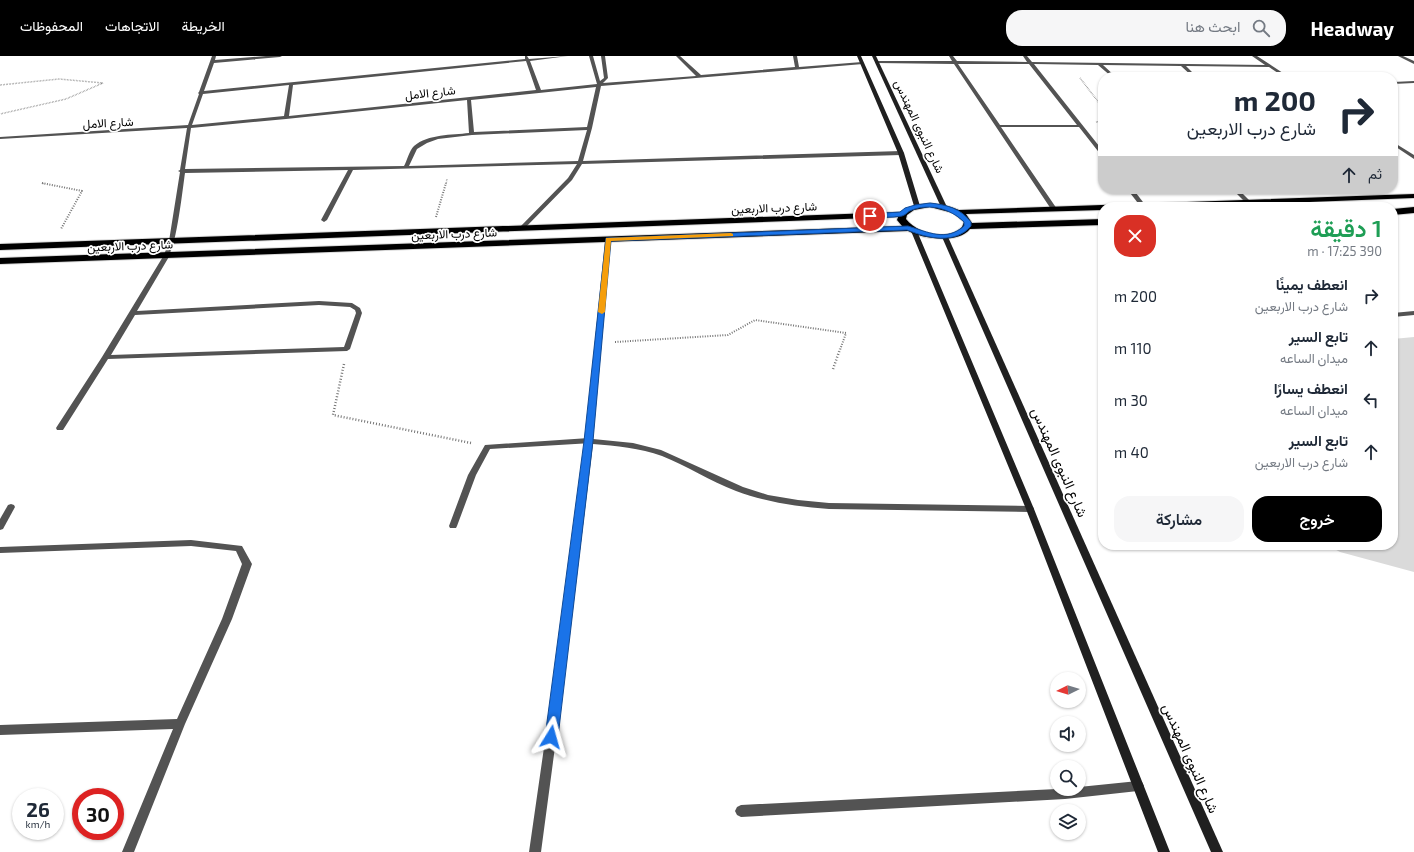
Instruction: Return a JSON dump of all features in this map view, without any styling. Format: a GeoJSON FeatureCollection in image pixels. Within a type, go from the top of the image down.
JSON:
{"type":"FeatureCollection","features":[{"type":"Feature","properties":{"kind":"highway"},"geometry":{"type":"LineString","coordinates":[[1248,202],[1414,196]]}},
{"type":"Feature","properties":{"kind":"highway"},"geometry":{"type":"LineString","coordinates":[[911,230],[901,219],[902,214],[908,209],[917,206],[930,205],[944,207],[959,212],[1098,207]]}},
{"type":"Feature","properties":{"kind":"highway"},"geometry":{"type":"LineString","coordinates":[[1398,212],[1414,210]]}},
{"type":"Feature","properties":{"kind":"highway"},"geometry":{"type":"LineString","coordinates":[[959,212],[968,222],[968,226]]}},
{"type":"Feature","properties":{"kind":"highway","name":"شارع درب الاربعين"},"geometry":{"type":"LineString","coordinates":[[0,248],[902,214]]}},
{"type":"Feature","properties":{"kind":"highway"},"geometry":{"type":"LineString","coordinates":[[944,236],[960,233],[968,226],[1098,222]]}},
{"type":"Feature","properties":{"kind":"highway","name":"شارع درب الاربعين"},"geometry":{"type":"LineString","coordinates":[[0,261],[911,230],[928,235],[944,236]]}},
{"type":"Feature","properties":{"kind":"street"},"geometry":{"type":"LineString","coordinates":[[60,428],[106,357],[168,255],[172,241],[181,171],[189,128],[214,56]]}},
{"type":"Feature","properties":{"kind":"street"},"geometry":{"type":"LineString","coordinates":[[211,62],[280,56]]}},
{"type":"Feature","properties":{"kind":"street"},"geometry":{"type":"LineString","coordinates":[[200,93],[527,58],[566,56]]}},
{"type":"Feature","properties":{"kind":"street"},"geometry":{"type":"LineString","coordinates":[[521,229],[570,179],[580,163],[590,128],[599,85],[590,56]]}},
{"type":"Feature","properties":{"kind":"street"},"geometry":{"type":"LineString","coordinates":[[599,85],[606,78],[603,56]]}},
{"type":"Feature","properties":{"kind":"street"},"geometry":{"type":"LineString","coordinates":[[678,56],[699,76]]}},
{"type":"Feature","properties":{"kind":"street"},"geometry":{"type":"LineString","coordinates":[[795,56],[797,68]]}},
{"type":"Feature","properties":{"kind":"street","name":"شارع النبوى المهندس"},"geometry":{"type":"LineString","coordinates":[[860,56],[901,153],[917,206]]}},
{"type":"Feature","properties":{"kind":"street","name":"شارع النبوى المهندس"},"geometry":{"type":"LineString","coordinates":[[874,56],[944,207]]}},
{"type":"Feature","properties":{"kind":"street"},"geometry":{"type":"LineString","coordinates":[[951,56],[1054,209]]}},
{"type":"Feature","properties":{"kind":"street"},"geometry":{"type":"LineString","coordinates":[[1025,56],[1098,148]]}},
{"type":"Feature","properties":{"kind":"street"},"geometry":{"type":"LineString","coordinates":[[1254,56],[1279,72]]}},
{"type":"Feature","properties":{"kind":"street"},"geometry":{"type":"LineString","coordinates":[[1400,56],[1414,63]]}},
{"type":"Feature","properties":{"kind":"street"},"geometry":{"type":"LineString","coordinates":[[527,58],[539,91]]}},
{"type":"Feature","properties":{"kind":"street"},"geometry":{"type":"LineString","coordinates":[[1109,60],[1113,64]]}},
{"type":"Feature","properties":{"kind":"street"},"geometry":{"type":"LineString","coordinates":[[877,62],[1030,62],[1270,66]]}},
{"type":"Feature","properties":{"kind":"street","name":"شارع الامل"},"geometry":{"type":"LineString","coordinates":[[0,138],[189,128],[599,85],[862,63]]}},
{"type":"Feature","properties":{"kind":"street"},"geometry":{"type":"LineString","coordinates":[[1099,63],[1109,72]]}},
{"type":"Feature","properties":{"kind":"street"},"geometry":{"type":"LineString","coordinates":[[1182,65],[1190,72]]}},
{"type":"Feature","properties":{"kind":"street"},"geometry":{"type":"LineString","coordinates":[[1398,83],[1414,82]]}},
{"type":"Feature","properties":{"kind":"street"},"geometry":{"type":"LineString","coordinates":[[286,118],[290,84]]}},
{"type":"Feature","properties":{"kind":"street"},"geometry":{"type":"LineString","coordinates":[[469,98],[472,134]]}},
{"type":"Feature","properties":{"kind":"street"},"geometry":{"type":"LineString","coordinates":[[998,126],[1081,126]]}},
{"type":"Feature","properties":{"kind":"street"},"geometry":{"type":"LineString","coordinates":[[406,168],[416,148],[425,142],[445,136],[590,128]]}},
{"type":"Feature","properties":{"kind":"street"},"geometry":{"type":"LineString","coordinates":[[1398,146],[1414,157]]}},
{"type":"Feature","properties":{"kind":"street"},"geometry":{"type":"LineString","coordinates":[[181,171],[451,167],[901,153]]}},
{"type":"Feature","properties":{"kind":"street"},"geometry":{"type":"LineString","coordinates":[[324,220],[351,169]]}},
{"type":"Feature","properties":{"kind":"street"},"geometry":{"type":"LineString","coordinates":[[1134,194],[1140,202]]}},
{"type":"Feature","properties":{"kind":"street"},"geometry":{"type":"LineString","coordinates":[[1240,194],[1248,202]]}},
{"type":"Feature","properties":{"kind":"street"},"geometry":{"type":"LineString","coordinates":[[911,230],[1030,509],[1164,852]]}},
{"type":"Feature","properties":{"kind":"street","name":"شارع النبوى المهندس"},"geometry":{"type":"LineString","coordinates":[[944,236],[1217,852]]}},
{"type":"Feature","properties":{"kind":"street"},"geometry":{"type":"LineString","coordinates":[[535,852],[562,658],[589,441],[608,240]]}},
{"type":"Feature","properties":{"kind":"street"},"geometry":{"type":"LineString","coordinates":[[106,357],[347,349],[359,313],[358,309],[346,304],[312,304],[132,313]]}},
{"type":"Feature","properties":{"kind":"street"},"geometry":{"type":"LineString","coordinates":[[1398,314],[1414,312]]}},
{"type":"Feature","properties":{"kind":"street"},"geometry":{"type":"LineString","coordinates":[[453,526],[472,475],[488,447],[589,441],[629,445],[658,452],[745,491],[797,505],[1030,509]]}},
{"type":"Feature","properties":{"kind":"street"},"geometry":{"type":"LineString","coordinates":[[0,528],[11,507]]}},
{"type":"Feature","properties":{"kind":"street"},"geometry":{"type":"LineString","coordinates":[[0,550],[191,543],[239,548],[247,564],[227,619],[180,724],[128,852]]}},
{"type":"Feature","properties":{"kind":"street"},"geometry":{"type":"LineString","coordinates":[[0,730],[180,724]]}},
{"type":"Feature","properties":{"kind":"street"},"geometry":{"type":"LineString","coordinates":[[741,811],[1058,794],[1138,786]]}},
{"type":"Feature","properties":{"kind":"path"},"geometry":{"type":"LineString","coordinates":[[1068,63],[1098,102]]}},
{"type":"Feature","properties":{"kind":"path"},"geometry":{"type":"LineString","coordinates":[[0,85],[59,79],[103,83],[66,99],[0,114]]}},
{"type":"Feature","properties":{"kind":"path"},"geometry":{"type":"LineString","coordinates":[[435,220],[451,167]]}},
{"type":"Feature","properties":{"kind":"path"},"geometry":{"type":"LineString","coordinates":[[42,183],[82,191],[53,246]]}},
{"type":"Feature","properties":{"kind":"path"},"geometry":{"type":"LineString","coordinates":[[599,343],[728,335],[755,320],[846,333],[833,369]]}},
{"type":"Feature","properties":{"kind":"path"},"geometry":{"type":"LineString","coordinates":[[347,349],[333,415],[488,447]]}},
{"type":"Feature","properties":{"kind":"shaded area"},"geometry":{"type":"Polygon","coordinates":[[[1414,337],[1414,572],[1336,550],[1398,550],[1398,339],[1414,337]]]}},
{"type":"Feature","properties":{"kind":"slow traffic"},"geometry":{"type":"LineString","coordinates":[[602,312],[608,240],[731,235]]}},
{"type":"Feature","properties":{"kind":"route"},"geometry":{"type":"LineString","coordinates":[[551,737],[589,441],[608,240],[908,228],[923,234],[934,236],[953,236],[965,230],[968,226],[968,222],[965,217],[959,212],[944,207],[930,205],[917,206],[908,209],[902,214],[870,216]]}}]}
